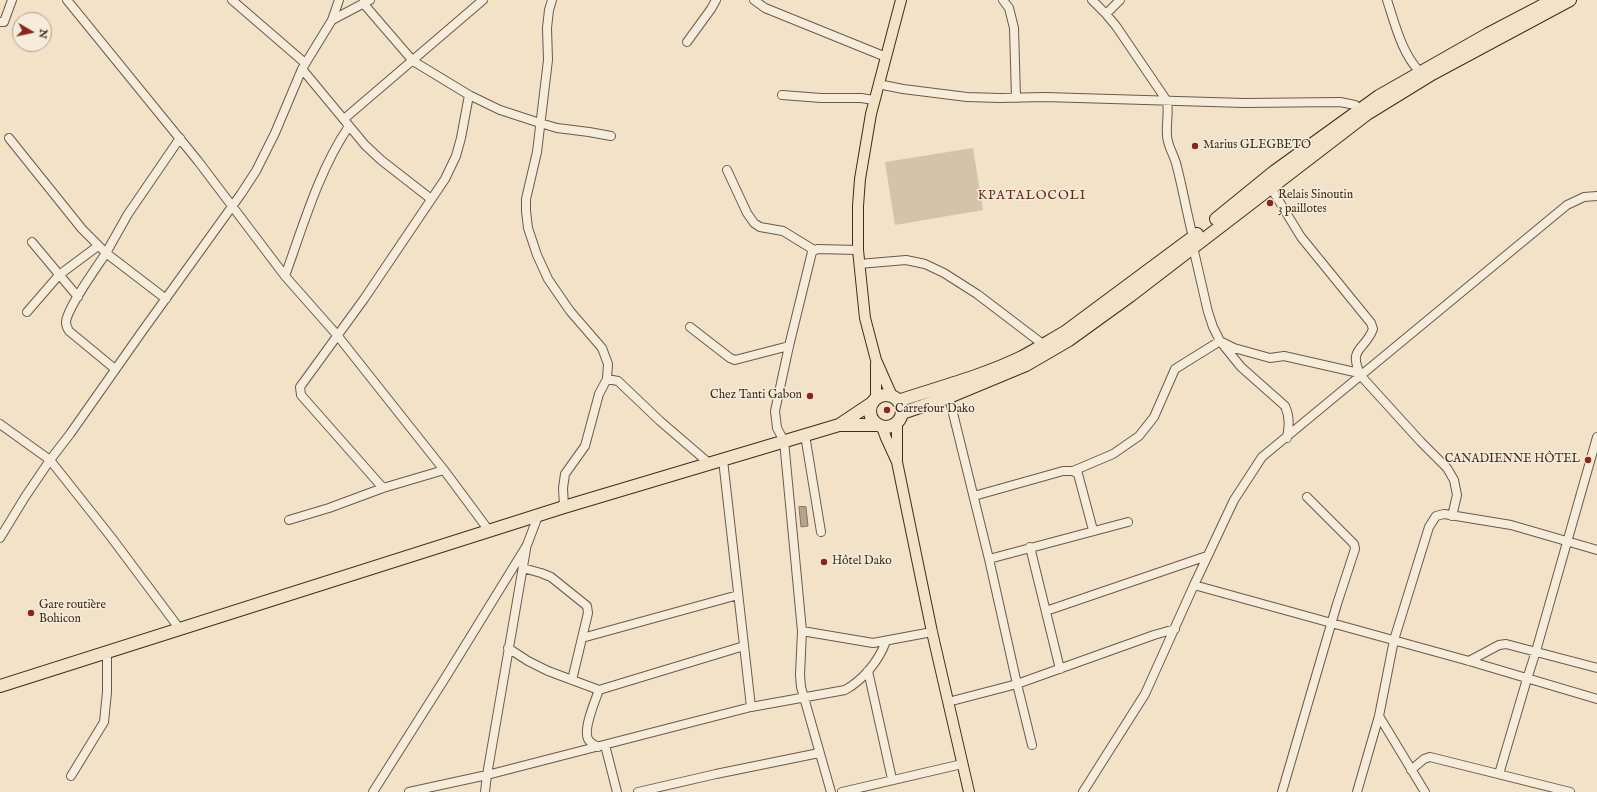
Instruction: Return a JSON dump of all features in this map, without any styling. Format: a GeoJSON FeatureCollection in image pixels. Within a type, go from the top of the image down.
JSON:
{"type":"FeatureCollection","features":[{"type":"Feature","properties":{"kind":"highway"},"geometry":{"type":"LineString","coordinates":[[0,686],[179,628],[490,532],[564,507],[838,425],[885,395],[895,398],[938,389],[980,375],[1022,357],[1065,332],[1271,188],[1364,111],[1379,96],[1488,34],[1553,0]]}},
{"type":"Feature","properties":{"kind":"highway"},"geometry":{"type":"LineString","coordinates":[[838,425],[891,426],[899,418],[1026,365],[1053,350],[1086,329],[1193,242],[1275,172],[1364,111],[1570,0]]}},
{"type":"Feature","properties":{"kind":"highway"},"geometry":{"type":"LineString","coordinates":[[895,398],[901,407],[899,418]]}},
{"type":"Feature","properties":{"kind":"highway"},"geometry":{"type":"LineString","coordinates":[[874,401],[870,412],[871,416],[874,422],[881,426]]}},
{"type":"Feature","properties":{"kind":"main road"},"geometry":{"type":"LineString","coordinates":[[895,398],[876,360],[865,318],[858,250],[860,179],[874,100],[901,0]]}},
{"type":"Feature","properties":{"kind":"main road"},"geometry":{"type":"LineString","coordinates":[[874,401],[876,360]]}},
{"type":"Feature","properties":{"kind":"main road"},"geometry":{"type":"LineString","coordinates":[[897,462],[899,418]]}},
{"type":"Feature","properties":{"kind":"main road"},"geometry":{"type":"LineString","coordinates":[[881,426],[897,462],[932,632],[969,792]]}},
{"type":"Feature","properties":{"kind":"street"},"geometry":{"type":"LineString","coordinates":[[0,22],[4,22],[12,0]]}},
{"type":"Feature","properties":{"kind":"street"},"geometry":{"type":"LineString","coordinates":[[67,0],[180,138],[284,276],[338,335],[444,470],[490,532]]}},
{"type":"Feature","properties":{"kind":"street"},"geometry":{"type":"LineString","coordinates":[[232,0],[303,66],[346,123],[381,160],[431,199]]}},
{"type":"Feature","properties":{"kind":"street"},"geometry":{"type":"LineString","coordinates":[[0,538],[50,460],[233,207],[256,171],[275,133],[303,66],[332,20],[339,0]]}},
{"type":"Feature","properties":{"kind":"street"},"geometry":{"type":"LineString","coordinates":[[284,276],[333,151],[346,123],[413,61],[483,0]]}},
{"type":"Feature","properties":{"kind":"street"},"geometry":{"type":"LineString","coordinates":[[552,0],[547,28],[548,60],[538,152],[526,199],[528,228],[537,255],[548,279],[570,311],[602,348],[608,364],[607,380],[599,394],[584,446],[565,474],[563,488],[564,507]]}},
{"type":"Feature","properties":{"kind":"street"},"geometry":{"type":"LineString","coordinates":[[687,42],[712,9],[716,0]]}},
{"type":"Feature","properties":{"kind":"street"},"geometry":{"type":"LineString","coordinates":[[754,0],[765,8],[886,57]]}},
{"type":"Feature","properties":{"kind":"street"},"geometry":{"type":"LineString","coordinates":[[1003,0],[1013,17],[1016,98]]}},
{"type":"Feature","properties":{"kind":"street"},"geometry":{"type":"LineString","coordinates":[[1092,0],[1106,14],[1168,101],[1168,144],[1177,166],[1208,312],[1213,327],[1220,342],[1246,371],[1285,406],[1288,412],[1289,425],[1287,438]]}},
{"type":"Feature","properties":{"kind":"street"},"geometry":{"type":"LineString","coordinates":[[1106,14],[1120,0]]}},
{"type":"Feature","properties":{"kind":"street"},"geometry":{"type":"LineString","coordinates":[[1387,0],[1401,41],[1414,66],[1420,72]]}},
{"type":"Feature","properties":{"kind":"street"},"geometry":{"type":"LineString","coordinates":[[332,20],[367,2],[413,61],[469,95],[500,110],[540,124],[611,136]]}},
{"type":"Feature","properties":{"kind":"street"},"geometry":{"type":"LineString","coordinates":[[878,84],[903,89],[967,97],[1045,97],[1244,103],[1340,102],[1364,111]]}},
{"type":"Feature","properties":{"kind":"street"},"geometry":{"type":"LineString","coordinates":[[383,488],[301,395],[302,384],[364,299],[445,179],[456,156],[469,95]]}},
{"type":"Feature","properties":{"kind":"street"},"geometry":{"type":"LineString","coordinates":[[782,95],[821,98],[850,97],[874,100]]}},
{"type":"Feature","properties":{"kind":"street"},"geometry":{"type":"LineString","coordinates":[[9,138],[82,229],[98,246],[166,299]]}},
{"type":"Feature","properties":{"kind":"street"},"geometry":{"type":"LineString","coordinates":[[115,369],[68,331],[66,322],[78,297],[106,253],[128,214],[180,138]]}},
{"type":"Feature","properties":{"kind":"street"},"geometry":{"type":"LineString","coordinates":[[727,170],[747,213],[754,223],[760,227],[784,231],[814,250],[858,250]]}},
{"type":"Feature","properties":{"kind":"street"},"geometry":{"type":"LineString","coordinates":[[1271,188],[1301,237],[1370,323],[1373,329],[1371,334],[1358,349],[1355,365],[1360,375],[1421,442],[1447,468],[1454,480],[1457,495],[1452,516]]}},
{"type":"Feature","properties":{"kind":"street"},"geometry":{"type":"LineString","coordinates":[[1083,792],[1145,694],[1234,500],[1262,457],[1287,438],[1360,375],[1567,205],[1584,197],[1597,196]]}},
{"type":"Feature","properties":{"kind":"street"},"geometry":{"type":"LineString","coordinates":[[32,242],[78,297]]}},
{"type":"Feature","properties":{"kind":"street"},"geometry":{"type":"LineString","coordinates":[[27,312],[59,275],[98,246]]}},
{"type":"Feature","properties":{"kind":"street"},"geometry":{"type":"LineString","coordinates":[[814,250],[774,411],[777,428],[784,441],[802,630],[800,675],[801,687],[831,792]]}},
{"type":"Feature","properties":{"kind":"street"},"geometry":{"type":"LineString","coordinates":[[859,264],[906,260],[917,261],[929,266],[977,294],[1044,345]]}},
{"type":"Feature","properties":{"kind":"street"},"geometry":{"type":"LineString","coordinates":[[690,327],[730,358],[736,360],[789,346]]}},
{"type":"Feature","properties":{"kind":"street"},"geometry":{"type":"LineString","coordinates":[[1220,342],[1234,348],[1270,358],[1284,356],[1360,375]]}},
{"type":"Feature","properties":{"kind":"street"},"geometry":{"type":"LineString","coordinates":[[974,496],[1063,471],[1073,471],[1113,454],[1138,436],[1154,417],[1175,368],[1220,342]]}},
{"type":"Feature","properties":{"kind":"street"},"geometry":{"type":"LineString","coordinates":[[607,380],[618,382],[710,464]]}},
{"type":"Feature","properties":{"kind":"street"},"geometry":{"type":"LineString","coordinates":[[949,396],[989,559],[1032,745]]}},
{"type":"Feature","properties":{"kind":"street"},"geometry":{"type":"LineString","coordinates":[[0,424],[50,460],[111,537],[179,628]]}},
{"type":"Feature","properties":{"kind":"street"},"geometry":{"type":"LineString","coordinates":[[805,435],[821,532]]}},
{"type":"Feature","properties":{"kind":"street"},"geometry":{"type":"LineString","coordinates":[[1499,774],[1597,437]]}},
{"type":"Feature","properties":{"kind":"street"},"geometry":{"type":"LineString","coordinates":[[723,460],[751,707]]}},
{"type":"Feature","properties":{"kind":"street"},"geometry":{"type":"LineString","coordinates":[[289,520],[329,508],[383,488],[444,470]]}},
{"type":"Feature","properties":{"kind":"street"},"geometry":{"type":"LineString","coordinates":[[1073,471],[1078,474],[1093,530]]}},
{"type":"Feature","properties":{"kind":"street"},"geometry":{"type":"LineString","coordinates":[[1282,792],[1337,604],[1355,549],[1354,544],[1307,497]]}},
{"type":"Feature","properties":{"kind":"street"},"geometry":{"type":"LineString","coordinates":[[1357,792],[1379,716],[1394,640],[1429,527],[1436,516],[1444,514],[1511,525],[1597,550]]}},
{"type":"Feature","properties":{"kind":"street"},"geometry":{"type":"LineString","coordinates":[[373,792],[447,676],[527,544],[538,516]]}},
{"type":"Feature","properties":{"kind":"street"},"geometry":{"type":"LineString","coordinates":[[989,559],[1093,530],[1128,522]]}},
{"type":"Feature","properties":{"kind":"street"},"geometry":{"type":"LineString","coordinates":[[485,792],[508,648],[527,544]]}},
{"type":"Feature","properties":{"kind":"street"},"geometry":{"type":"LineString","coordinates":[[1030,547],[1060,669]]}},
{"type":"Feature","properties":{"kind":"street"},"geometry":{"type":"LineString","coordinates":[[1046,611],[1207,556]]}},
{"type":"Feature","properties":{"kind":"street"},"geometry":{"type":"LineString","coordinates":[[523,568],[550,577],[587,606],[588,613],[572,680]]}},
{"type":"Feature","properties":{"kind":"street"},"geometry":{"type":"LineString","coordinates":[[1194,585],[1394,640],[1597,699]]}},
{"type":"Feature","properties":{"kind":"street"},"geometry":{"type":"LineString","coordinates":[[582,638],[738,595]]}},
{"type":"Feature","properties":{"kind":"street"},"geometry":{"type":"LineString","coordinates":[[948,702],[1017,684],[1154,635],[1175,629]]}},
{"type":"Feature","properties":{"kind":"street"},"geometry":{"type":"LineString","coordinates":[[802,630],[864,642],[886,641],[932,632]]}},
{"type":"Feature","properties":{"kind":"street"},"geometry":{"type":"LineString","coordinates":[[410,792],[487,775],[751,707],[845,690],[854,685],[868,671],[884,648],[886,641]]}},
{"type":"Feature","properties":{"kind":"street"},"geometry":{"type":"LineString","coordinates":[[1469,662],[1499,645],[1506,644],[1597,668]]}},
{"type":"Feature","properties":{"kind":"street"},"geometry":{"type":"LineString","coordinates":[[508,648],[528,661],[548,671],[599,690],[744,646]]}},
{"type":"Feature","properties":{"kind":"street"},"geometry":{"type":"LineString","coordinates":[[71,776],[104,722],[107,692],[107,652]]}},
{"type":"Feature","properties":{"kind":"street"},"geometry":{"type":"LineString","coordinates":[[868,671],[892,779]]}},
{"type":"Feature","properties":{"kind":"street"},"geometry":{"type":"LineString","coordinates":[[599,690],[588,726],[587,735],[591,743],[602,746]]}},
{"type":"Feature","properties":{"kind":"street"},"geometry":{"type":"LineString","coordinates":[[1379,716],[1425,792]]}},
{"type":"Feature","properties":{"kind":"street"},"geometry":{"type":"LineString","coordinates":[[602,746],[617,792]]}},
{"type":"Feature","properties":{"kind":"street"},"geometry":{"type":"LineString","coordinates":[[638,792],[819,753]]}},
{"type":"Feature","properties":{"kind":"street"},"geometry":{"type":"LineString","coordinates":[[1411,770],[1424,759],[1430,758],[1570,792]]}},
{"type":"Feature","properties":{"kind":"street"},"geometry":{"type":"LineString","coordinates":[[842,792],[892,779],[962,764]]}},
{"type":"Feature","properties":{"kind":"shaded area"},"geometry":{"type":"Polygon","coordinates":[[[973,148],[983,210],[895,225],[885,162],[973,148]]]}},
{"type":"Feature","properties":{"kind":"shaded area"},"geometry":{"type":"Polygon","coordinates":[[[799,507],[806,507],[808,526],[801,527],[799,507]]]}},
{"type":"Feature","properties":{"kind":"place","name":"Marius GLEGBETO"},"geometry":{"type":"Point","coordinates":[1195,146]}},
{"type":"Feature","properties":{"kind":"place","name":"Relais Sinoutin 3 paillotes"},"geometry":{"type":"Point","coordinates":[1270,203]}},
{"type":"Feature","properties":{"kind":"place","name":"Chez Tanti Gabon"},"geometry":{"type":"Point","coordinates":[810,396]}},
{"type":"Feature","properties":{"kind":"place","name":"Carrefour Dako"},"geometry":{"type":"Point","coordinates":[887,410]}},
{"type":"Feature","properties":{"kind":"place","name":"CANADIENNE HÔTEL"},"geometry":{"type":"Point","coordinates":[1588,460]}},
{"type":"Feature","properties":{"kind":"place","name":"Hôtel Dako"},"geometry":{"type":"Point","coordinates":[824,562]}},
{"type":"Feature","properties":{"kind":"place","name":"Gare routière Bohicon"},"geometry":{"type":"Point","coordinates":[31,613]}},
{"type":"Feature","properties":{"kind":"district","name":"KPATALOCOLI"},"geometry":{"type":"Point","coordinates":[1032,196]}}]}
